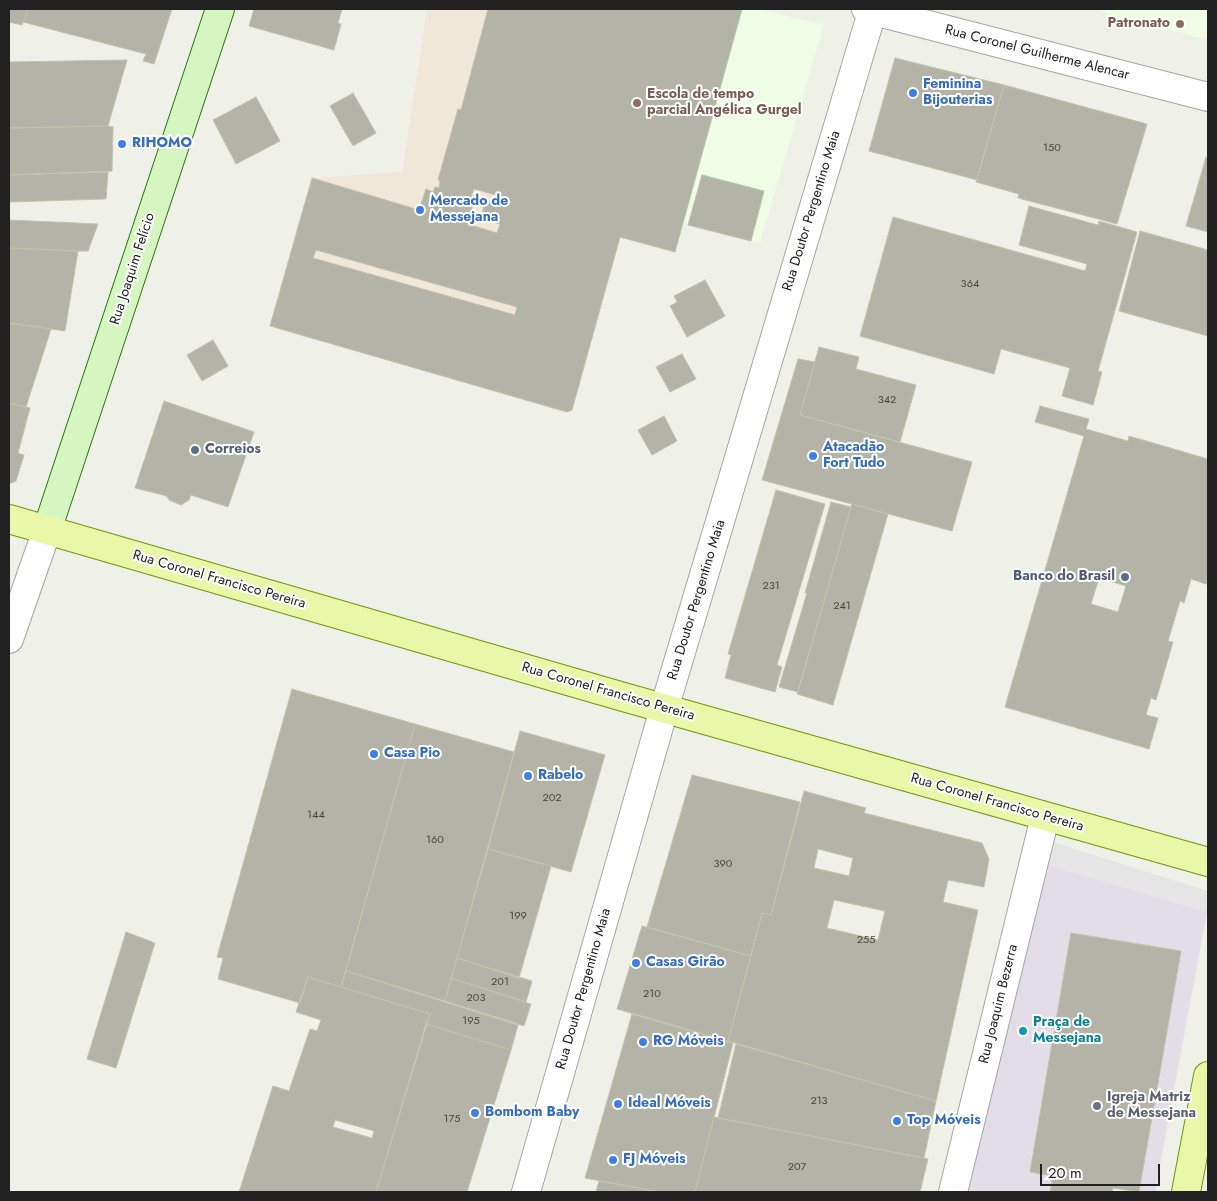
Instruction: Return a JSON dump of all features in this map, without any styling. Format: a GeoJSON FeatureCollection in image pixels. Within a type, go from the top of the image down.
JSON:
{"type":"FeatureCollection","features":[{"type":"Feature","properties":{"kind":"main road","name":"Rua Joaquim Felício"},"geometry":{"type":"LineString","coordinates":[[47,530],[220,9]]}},
{"type":"Feature","properties":{"kind":"main road","name":"Rua Coronel Francisco Pereira"},"geometry":{"type":"LineString","coordinates":[[9,518],[664,708],[1208,862]]}},
{"type":"Feature","properties":{"kind":"main road"},"geometry":{"type":"LineString","coordinates":[[1186,1192],[1208,1076]]}},
{"type":"Feature","properties":{"kind":"street","name":"Rua Coronel Guilherme Alencar"},"geometry":{"type":"LineString","coordinates":[[870,10],[1208,96]]}},
{"type":"Feature","properties":{"kind":"street","name":"Rua Doutor Pergentino Maia"},"geometry":{"type":"LineString","coordinates":[[526,1192],[664,708],[870,10]]}},
{"type":"Feature","properties":{"kind":"street"},"geometry":{"type":"LineString","coordinates":[[9,639],[47,530]]}},
{"type":"Feature","properties":{"kind":"street","name":"Rua Joaquim Bezerra"},"geometry":{"type":"LineString","coordinates":[[953,1192],[1045,816]]}},
{"type":"Feature","properties":{"kind":"shaded area","name":"Mercado de Messejana"},"geometry":{"type":"Polygon","coordinates":[[[427,9],[488,9],[453,182],[620,237],[572,410],[567,412],[270,326],[312,178],[402,172],[427,9]]]}},
{"type":"Feature","properties":{"kind":"shaded area","name":"Escola de tempo parcial Angélica Gurgel"},"geometry":{"type":"Polygon","coordinates":[[[498,9],[759,9],[824,25],[760,243],[683,223],[675,252],[620,237],[453,182],[498,9]]]}},
{"type":"Feature","properties":{"kind":"shaded area","name":"Patronato"},"geometry":{"type":"Polygon","coordinates":[[[1093,9],[1208,9],[1208,40],[1093,9]]]}},
{"type":"Feature","properties":{"kind":"shaded area"},"geometry":{"type":"Polygon","coordinates":[[[1040,838],[1208,891],[1207,912],[1034,861],[1040,838]]]}},
{"type":"Feature","properties":{"kind":"shaded area","name":"Praça de Messejana"},"geometry":{"type":"Polygon","coordinates":[[[1034,861],[1207,912],[1155,1192],[1139,1192],[1180,952],[1072,933],[1030,1171],[1053,1176],[1050,1192],[953,1192],[1034,861]]]}},
{"type":"Feature","properties":{"kind":"building"},"geometry":{"type":"Polygon","coordinates":[[[9,9],[28,9],[22,25],[9,22],[9,9]]]}},
{"type":"Feature","properties":{"kind":"building"},"geometry":{"type":"Polygon","coordinates":[[[28,9],[172,9],[154,64],[143,61],[146,54],[23,22],[28,9]]]}},
{"type":"Feature","properties":{"kind":"building"},"geometry":{"type":"Polygon","coordinates":[[[254,9],[342,9],[338,23],[341,24],[334,50],[249,26],[254,9]]]}},
{"type":"Feature","properties":{"kind":"building"},"geometry":{"type":"Polygon","coordinates":[[[488,9],[742,9],[675,252],[620,237],[572,410],[567,412],[270,326],[312,178],[419,210],[426,189],[433,192],[435,187],[439,188],[440,180],[438,180],[458,109],[461,110],[488,9]],[[474,189],[471,196],[475,197],[467,224],[497,233],[500,224],[481,219],[485,201],[501,205],[503,197],[474,189]],[[316,250],[313,258],[515,315],[517,307],[316,250]]]}},
{"type":"Feature","properties":{"kind":"building"},"geometry":{"type":"Polygon","coordinates":[[[895,58],[1004,85],[977,180],[869,151],[895,58]]]}},
{"type":"Feature","properties":{"kind":"building"},"geometry":{"type":"Polygon","coordinates":[[[127,60],[108,126],[9,128],[9,62],[127,60]]]}},
{"type":"Feature","properties":{"kind":"building"},"geometry":{"type":"Polygon","coordinates":[[[1004,85],[1147,124],[1117,224],[1018,198],[1019,194],[976,182],[1004,85]]]}},
{"type":"Feature","properties":{"kind":"building"},"geometry":{"type":"Polygon","coordinates":[[[353,93],[376,133],[353,146],[330,106],[353,93]]]}},
{"type":"Feature","properties":{"kind":"building"},"geometry":{"type":"Polygon","coordinates":[[[256,97],[280,141],[236,164],[213,120],[256,97]]]}},
{"type":"Feature","properties":{"kind":"building"},"geometry":{"type":"Polygon","coordinates":[[[113,127],[112,171],[9,175],[9,128],[113,127]]]}},
{"type":"Feature","properties":{"kind":"building"},"geometry":{"type":"Polygon","coordinates":[[[1206,157],[1208,158],[1208,232],[1186,226],[1206,157]]]}},
{"type":"Feature","properties":{"kind":"building"},"geometry":{"type":"Polygon","coordinates":[[[108,172],[106,199],[9,202],[9,175],[108,172]]]}},
{"type":"Feature","properties":{"kind":"building"},"geometry":{"type":"Polygon","coordinates":[[[702,175],[764,191],[751,241],[688,225],[702,175]]]}},
{"type":"Feature","properties":{"kind":"building"},"geometry":{"type":"Polygon","coordinates":[[[1029,206],[1098,225],[1099,221],[1137,232],[1098,371],[1102,372],[1093,405],[1062,396],[1070,368],[1001,349],[994,374],[860,336],[893,217],[1085,271],[1087,264],[1019,245],[1029,206]]]}},
{"type":"Feature","properties":{"kind":"building"},"geometry":{"type":"Polygon","coordinates":[[[9,220],[98,224],[88,251],[9,248],[9,220]]]}},
{"type":"Feature","properties":{"kind":"building"},"geometry":{"type":"Polygon","coordinates":[[[1140,231],[1208,250],[1208,336],[1119,311],[1140,231]]]}},
{"type":"Feature","properties":{"kind":"building"},"geometry":{"type":"Polygon","coordinates":[[[9,248],[78,251],[65,331],[9,323],[9,248]]]}},
{"type":"Feature","properties":{"kind":"building"},"geometry":{"type":"Polygon","coordinates":[[[705,280],[725,316],[687,337],[670,306],[677,302],[674,296],[705,280]]]}},
{"type":"Feature","properties":{"kind":"building"},"geometry":{"type":"Polygon","coordinates":[[[9,323],[51,329],[26,407],[9,403],[9,323]]]}},
{"type":"Feature","properties":{"kind":"building"},"geometry":{"type":"Polygon","coordinates":[[[213,340],[228,366],[202,381],[187,355],[213,340]]]}},
{"type":"Feature","properties":{"kind":"building"},"geometry":{"type":"Polygon","coordinates":[[[819,347],[859,357],[856,369],[916,385],[900,442],[800,415],[819,347]]]}},
{"type":"Feature","properties":{"kind":"building"},"geometry":{"type":"Polygon","coordinates":[[[682,354],[696,379],[670,392],[656,367],[682,354]]]}},
{"type":"Feature","properties":{"kind":"building"},"geometry":{"type":"Polygon","coordinates":[[[798,359],[815,362],[800,415],[972,462],[952,531],[762,480],[798,359]]]}},
{"type":"Feature","properties":{"kind":"building"},"geometry":{"type":"Polygon","coordinates":[[[164,401],[254,432],[228,507],[191,495],[189,500],[181,505],[169,500],[167,496],[135,488],[164,401]]]}},
{"type":"Feature","properties":{"kind":"building"},"geometry":{"type":"Polygon","coordinates":[[[9,403],[30,408],[18,453],[24,455],[16,481],[9,484],[9,403]]]}},
{"type":"Feature","properties":{"kind":"building","name":"Banco do Brasil"},"geometry":{"type":"Polygon","coordinates":[[[1040,406],[1089,419],[1086,429],[1128,441],[1129,436],[1208,459],[1208,576],[1206,584],[1191,579],[1184,603],[1180,601],[1168,641],[1173,642],[1156,700],[1151,698],[1146,715],[1158,718],[1149,749],[1005,707],[1084,436],[1035,422],[1040,406]],[[1099,578],[1091,604],[1118,612],[1126,586],[1099,578]]]}},
{"type":"Feature","properties":{"kind":"building"},"geometry":{"type":"Polygon","coordinates":[[[664,416],[677,441],[652,455],[638,430],[664,416]]]}},
{"type":"Feature","properties":{"kind":"building"},"geometry":{"type":"Polygon","coordinates":[[[776,490],[825,504],[777,665],[782,667],[775,692],[725,678],[731,655],[728,654],[776,490]]]}},
{"type":"Feature","properties":{"kind":"building"},"geometry":{"type":"Polygon","coordinates":[[[831,502],[851,507],[798,692],[779,687],[807,593],[805,593],[831,502]]]}},
{"type":"Feature","properties":{"kind":"building"},"geometry":{"type":"Polygon","coordinates":[[[852,504],[888,514],[833,705],[797,694],[852,504]]]}},
{"type":"Feature","properties":{"kind":"building"},"geometry":{"type":"Polygon","coordinates":[[[292,689],[415,724],[341,987],[308,977],[300,1003],[218,979],[223,958],[217,957],[292,689]]]}},
{"type":"Feature","properties":{"kind":"building"},"geometry":{"type":"Polygon","coordinates":[[[415,724],[514,752],[445,1001],[346,971],[415,724]]]}},
{"type":"Feature","properties":{"kind":"building"},"geometry":{"type":"Polygon","coordinates":[[[520,731],[605,755],[571,872],[488,849],[520,731]]]}},
{"type":"Feature","properties":{"kind":"building"},"geometry":{"type":"Polygon","coordinates":[[[692,775],[800,802],[771,915],[762,913],[751,956],[647,927],[692,775]]]}},
{"type":"Feature","properties":{"kind":"building"},"geometry":{"type":"Polygon","coordinates":[[[804,791],[866,808],[864,813],[982,843],[989,859],[984,887],[948,880],[943,902],[978,910],[936,1101],[728,1041],[762,913],[771,915],[804,791]],[[818,849],[814,868],[849,876],[853,858],[818,849]],[[834,900],[827,928],[878,940],[885,911],[834,900]]]}},
{"type":"Feature","properties":{"kind":"building"},"geometry":{"type":"Polygon","coordinates":[[[488,849],[551,866],[519,978],[457,958],[488,849]]]}},
{"type":"Feature","properties":{"kind":"building"},"geometry":{"type":"Polygon","coordinates":[[[642,926],[751,956],[728,1041],[617,1009],[642,926]]]}},
{"type":"Feature","properties":{"kind":"building"},"geometry":{"type":"Polygon","coordinates":[[[126,932],[155,943],[116,1068],[87,1059],[126,932]]]}},
{"type":"Feature","properties":{"kind":"building","name":"Igreja Matriz de Messejana"},"geometry":{"type":"Polygon","coordinates":[[[1071,933],[1181,951],[1139,1192],[1113,1188],[1112,1192],[1050,1192],[1053,1176],[1030,1172],[1071,933]]]}},
{"type":"Feature","properties":{"kind":"building"},"geometry":{"type":"Polygon","coordinates":[[[457,958],[532,981],[526,1002],[451,978],[457,958]]]}},
{"type":"Feature","properties":{"kind":"building"},"geometry":{"type":"Polygon","coordinates":[[[346,971],[518,1025],[511,1050],[426,1024],[430,1014],[341,987],[346,971]]]}},
{"type":"Feature","properties":{"kind":"building"},"geometry":{"type":"Polygon","coordinates":[[[308,977],[430,1014],[376,1192],[239,1192],[273,1086],[289,1091],[310,1029],[317,1031],[321,1020],[296,1012],[308,977]],[[335,1120],[333,1127],[372,1138],[374,1131],[335,1120]]]}},
{"type":"Feature","properties":{"kind":"building"},"geometry":{"type":"Polygon","coordinates":[[[451,978],[531,1004],[524,1026],[445,1001],[451,978]]]}},
{"type":"Feature","properties":{"kind":"building"},"geometry":{"type":"Polygon","coordinates":[[[632,1014],[733,1043],[695,1192],[660,1192],[585,1178],[632,1014]]]}},
{"type":"Feature","properties":{"kind":"building"},"geometry":{"type":"Polygon","coordinates":[[[426,1024],[511,1050],[467,1192],[376,1192],[426,1024]]]}},
{"type":"Feature","properties":{"kind":"building"},"geometry":{"type":"Polygon","coordinates":[[[736,1044],[936,1101],[924,1158],[718,1118],[736,1044]]]}},
{"type":"Feature","properties":{"kind":"building"},"geometry":{"type":"Polygon","coordinates":[[[714,1117],[928,1159],[920,1192],[695,1192],[714,1117]]]}},
{"type":"Feature","properties":{"kind":"building"},"geometry":{"type":"Polygon","coordinates":[[[599,1181],[660,1192],[596,1192],[599,1181]]]}},
{"type":"Feature","properties":{"kind":"place","name":"Patronato"},"geometry":{"type":"Point","coordinates":[1180,24]}},
{"type":"Feature","properties":{"kind":"place","name":"Feminina Bijouterias"},"geometry":{"type":"Point","coordinates":[913,93]}},
{"type":"Feature","properties":{"kind":"place","name":"Escola de tempo parcial Angélica Gurgel"},"geometry":{"type":"Point","coordinates":[637,103]}},
{"type":"Feature","properties":{"kind":"place","name":"RIHOMO"},"geometry":{"type":"Point","coordinates":[122,144]}},
{"type":"Feature","properties":{"kind":"place","name":"Mercado de Messejana"},"geometry":{"type":"Point","coordinates":[420,210]}},
{"type":"Feature","properties":{"kind":"place","name":"Correios"},"geometry":{"type":"Point","coordinates":[195,450]}},
{"type":"Feature","properties":{"kind":"place","name":"Atacadão Fort Tudo"},"geometry":{"type":"Point","coordinates":[813,456]}},
{"type":"Feature","properties":{"kind":"place","name":"Banco do Brasil"},"geometry":{"type":"Point","coordinates":[1125,577]}},
{"type":"Feature","properties":{"kind":"place","name":"Casa Pio"},"geometry":{"type":"Point","coordinates":[374,754]}},
{"type":"Feature","properties":{"kind":"place","name":"Rabelo"},"geometry":{"type":"Point","coordinates":[528,776]}},
{"type":"Feature","properties":{"kind":"place","name":"Casas Girão"},"geometry":{"type":"Point","coordinates":[636,963]}},
{"type":"Feature","properties":{"kind":"place","name":"Praça de Messejana"},"geometry":{"type":"Point","coordinates":[1023,1031]}},
{"type":"Feature","properties":{"kind":"place","name":"RG Móveis"},"geometry":{"type":"Point","coordinates":[643,1042]}},
{"type":"Feature","properties":{"kind":"place","name":"Ideal Móveis"},"geometry":{"type":"Point","coordinates":[618,1104]}},
{"type":"Feature","properties":{"kind":"place","name":"Igreja Matriz de Messejana"},"geometry":{"type":"Point","coordinates":[1097,1106]}},
{"type":"Feature","properties":{"kind":"place","name":"Bombom Baby"},"geometry":{"type":"Point","coordinates":[475,1113]}},
{"type":"Feature","properties":{"kind":"place","name":"Top Móveis"},"geometry":{"type":"Point","coordinates":[897,1121]}},
{"type":"Feature","properties":{"kind":"place","name":"FJ Móveis"},"geometry":{"type":"Point","coordinates":[613,1160]}}]}
